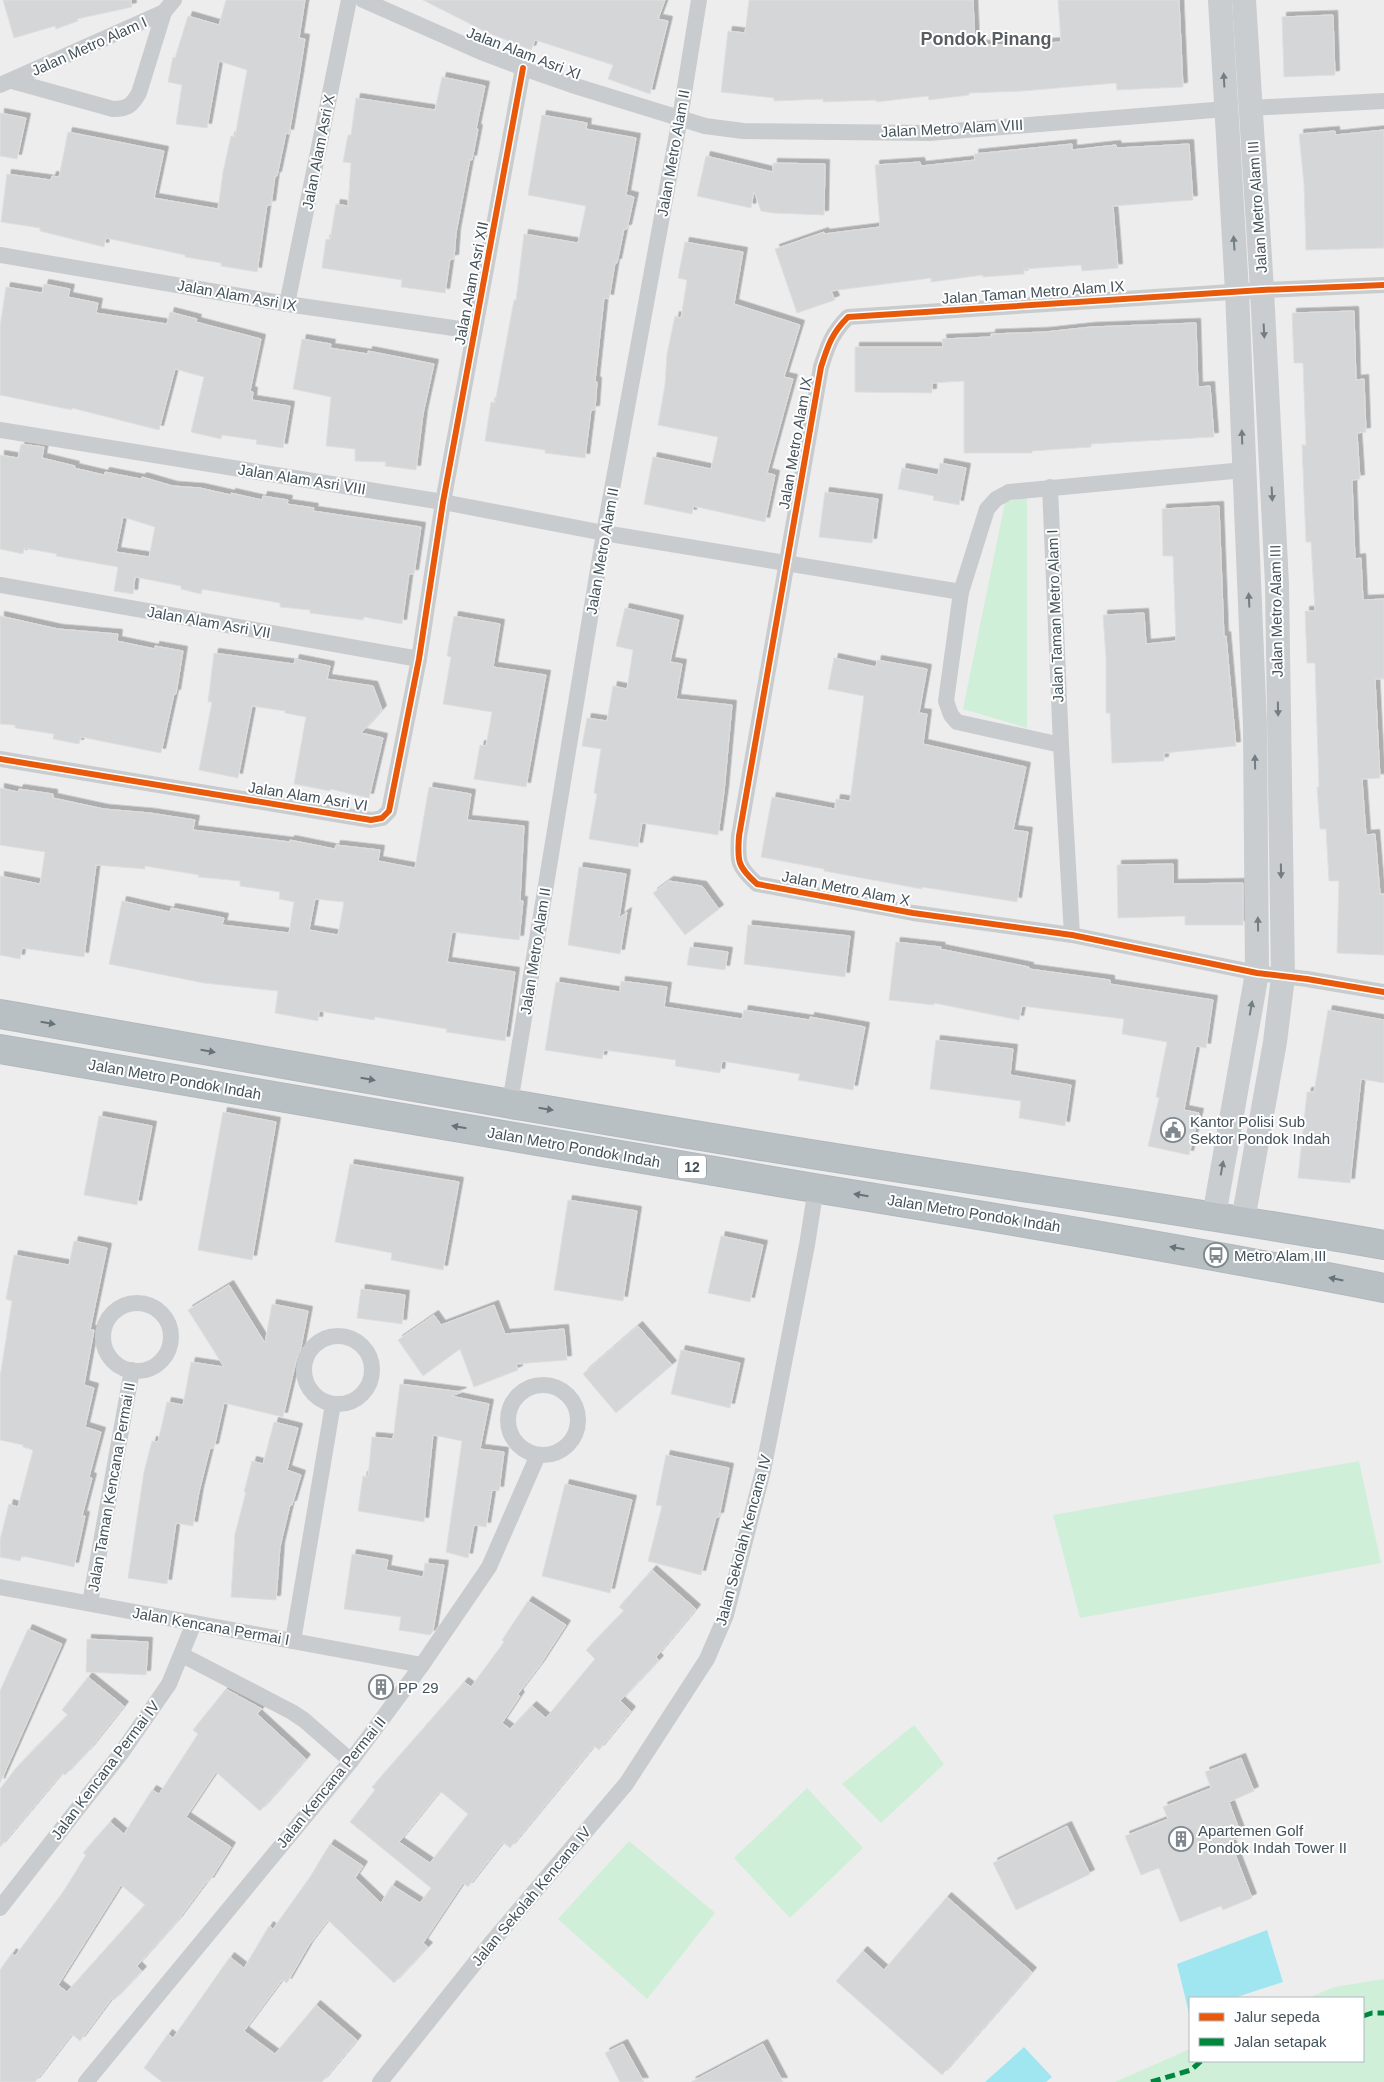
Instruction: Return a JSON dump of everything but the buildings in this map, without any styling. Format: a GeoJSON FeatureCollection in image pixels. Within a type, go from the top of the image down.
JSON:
{"type":"FeatureCollection","features":[{"type":"Feature","properties":{"kind":"highway","name":"12"},"geometry":{"type":"LineString","coordinates":[[0,1014],[854,1161],[1243,1220],[1384,1246]]}},
{"type":"Feature","properties":{"kind":"highway","name":"Jalan Metro Pondok Indah"},"geometry":{"type":"LineString","coordinates":[[0,1049],[816,1188],[984,1214],[1206,1253],[1384,1288]]}},
{"type":"Feature","properties":{"kind":"street","name":"Jalan Alam Asri X"},"geometry":{"type":"LineString","coordinates":[[287,304],[349,0]]}},
{"type":"Feature","properties":{"kind":"street","name":"Jalan Alam Asri XI"},"geometry":{"type":"LineString","coordinates":[[363,0],[481,52],[523,68],[680,118]]}},
{"type":"Feature","properties":{"kind":"street","name":"Jalan Metro Alam II"},"geometry":{"type":"LineString","coordinates":[[510,1103],[604,532],[680,118],[699,0]]}},
{"type":"Feature","properties":{"kind":"street","name":"Jalan Metro Alam III"},"geometry":{"type":"LineString","coordinates":[[1214,1216],[1257,973],[1255,726],[1237,291],[1220,0]]}},
{"type":"Feature","properties":{"kind":"street","name":"Jalan Metro Alam III"},"geometry":{"type":"LineString","coordinates":[[1243,1220],[1275,1042],[1283,976],[1276,584],[1262,290],[1244,0]]}},
{"type":"Feature","properties":{"kind":"street"},"geometry":{"type":"LineString","coordinates":[[6,83],[124,109],[132,104],[139,93],[169,6]]}},
{"type":"Feature","properties":{"kind":"street","name":"Jalan Metro Alam I"},"geometry":{"type":"LineString","coordinates":[[6,83],[169,6]]}},
{"type":"Feature","properties":{"kind":"street","name":"Jalan Alam Asri XII"},"geometry":{"type":"LineString","coordinates":[[443,502],[523,68]]}},
{"type":"Feature","properties":{"kind":"street"},"geometry":{"type":"LineString","coordinates":[[1250,108],[1384,100]]}},
{"type":"Feature","properties":{"kind":"street","name":"Jalan Metro Alam VIII"},"geometry":{"type":"LineString","coordinates":[[680,118],[705,126],[743,131],[929,133],[1226,109]]}},
{"type":"Feature","properties":{"kind":"street","name":"Jalan Alam Asri IX"},"geometry":{"type":"LineString","coordinates":[[0,255],[287,304],[474,331]]}},
{"type":"Feature","properties":{"kind":"street","name":"Jalan Taman Metro Alam IX"},"geometry":{"type":"LineString","coordinates":[[836,329],[848,317],[865,315],[1237,291],[1384,284]]}},
{"type":"Feature","properties":{"kind":"street","name":"Jalan Metro Alam IX"},"geometry":{"type":"LineString","coordinates":[[787,564],[821,367],[828,343],[836,329]]}},
{"type":"Feature","properties":{"kind":"street","name":"Jalan Alam Asri VIII"},"geometry":{"type":"LineString","coordinates":[[0,430],[443,502],[604,532]]}},
{"type":"Feature","properties":{"kind":"street"},"geometry":{"type":"LineString","coordinates":[[1061,745],[957,722],[951,715],[946,701],[961,592],[988,509],[996,498],[1009,492],[1244,470]]}},
{"type":"Feature","properties":{"kind":"street","name":"Jalan Taman Metro Alam I"},"geometry":{"type":"LineString","coordinates":[[1050,487],[1061,745],[1072,935]]}},
{"type":"Feature","properties":{"kind":"street","name":"Jalan Alam Asri VI"},"geometry":{"type":"LineString","coordinates":[[0,759],[371,820],[382,818],[389,811],[419,659],[443,502]]}},
{"type":"Feature","properties":{"kind":"street"},"geometry":{"type":"LineString","coordinates":[[604,532],[961,592]]}},
{"type":"Feature","properties":{"kind":"street","name":"Jalan Metro Alam X"},"geometry":{"type":"LineString","coordinates":[[787,564],[740,836],[738,858],[742,871],[757,884],[913,914],[1072,935],[1257,973],[1384,992]]}},
{"type":"Feature","properties":{"kind":"street","name":"Jalan Alam Asri VII"},"geometry":{"type":"LineString","coordinates":[[0,585],[419,659]]}},
{"type":"Feature","properties":{"kind":"street","name":"Jalan Sekolah Kencana IV"},"geometry":{"type":"LineString","coordinates":[[380,2082],[491,1943],[626,1784],[707,1659],[726,1614],[763,1471],[807,1245],[816,1188]]}},
{"type":"Feature","properties":{"kind":"street"},"geometry":{"type":"LineString","coordinates":[[136,1302],[149,1304],[160,1311],[168,1321],[171,1333],[170,1345],[165,1357],[156,1365],[144,1370],[132,1370],[120,1366],[111,1358],[105,1347],[103,1334],[106,1322],[114,1312],[124,1305],[136,1302]]}},
{"type":"Feature","properties":{"kind":"street"},"geometry":{"type":"LineString","coordinates":[[337,1336],[349,1338],[360,1344],[368,1354],[372,1366],[371,1379],[366,1390],[356,1399],[345,1404],[332,1404],[321,1400],[311,1392],[304,1368],[307,1356],[314,1346],[325,1338],[337,1336]]}},
{"type":"Feature","properties":{"kind":"street","name":"Jalan Taman Kencana Permai II"},"geometry":{"type":"LineString","coordinates":[[90,1603],[132,1370]]}},
{"type":"Feature","properties":{"kind":"street"},"geometry":{"type":"LineString","coordinates":[[540,1384],[557,1386],[571,1397],[578,1412],[578,1430],[569,1444],[555,1454],[538,1455],[522,1449],[511,1435],[508,1418],[512,1402],[524,1389],[540,1384]]}},
{"type":"Feature","properties":{"kind":"street"},"geometry":{"type":"LineString","coordinates":[[293,1641],[332,1404]]}},
{"type":"Feature","properties":{"kind":"street","name":"Jalan Kencana Permai II"},"geometry":{"type":"LineString","coordinates":[[86,2082],[351,1760],[422,1665],[488,1567],[538,1455]]}},
{"type":"Feature","properties":{"kind":"street","name":"Jalan Kencana Permai I"},"geometry":{"type":"LineString","coordinates":[[0,1587],[422,1665]]}},
{"type":"Feature","properties":{"kind":"street","name":"Jalan Kencana Permai IV"},"geometry":{"type":"LineString","coordinates":[[0,1908],[122,1752],[169,1684],[194,1623]]}},
{"type":"Feature","properties":{"kind":"street"},"geometry":{"type":"LineString","coordinates":[[182,1655],[292,1712],[351,1760]]}},
{"type":"Feature","properties":{"kind":"green space"},"geometry":{"type":"Polygon","coordinates":[[[1027,497],[1027,728],[963,709],[1005,502],[1027,497]]]}},
{"type":"Feature","properties":{"kind":"green space"},"geometry":{"type":"Polygon","coordinates":[[[1359,1461],[1381,1563],[1080,1618],[1053,1515],[1359,1461]]]}},
{"type":"Feature","properties":{"kind":"green space"},"geometry":{"type":"Polygon","coordinates":[[[914,1725],[944,1764],[881,1823],[842,1784],[914,1725]]]}},
{"type":"Feature","properties":{"kind":"green space"},"geometry":{"type":"Polygon","coordinates":[[[807,1788],[863,1848],[790,1918],[734,1858],[807,1788]]]}},
{"type":"Feature","properties":{"kind":"green space"},"geometry":{"type":"Polygon","coordinates":[[[629,1841],[715,1913],[647,1999],[558,1919],[629,1841]]]}},
{"type":"Feature","properties":{"kind":"green space"},"geometry":{"type":"Polygon","coordinates":[[[1384,1979],[1384,2082],[1115,2082],[1189,2049],[1189,2062],[1364,2062],[1364,1997],[1310,1997],[1334,1987],[1384,1979]]]}},
{"type":"Feature","properties":{"kind":"water"},"geometry":{"type":"Polygon","coordinates":[[[1267,1930],[1283,1982],[1237,1997],[1189,1997],[1189,2013],[1177,1964],[1267,1930]]]}},
{"type":"Feature","properties":{"kind":"water"},"geometry":{"type":"Polygon","coordinates":[[[1024,2047],[1052,2077],[1046,2082],[985,2082],[1024,2047]]]}},
{"type":"Feature","properties":{"kind":"marked path"},"geometry":{"type":"LineString","coordinates":[[1364,2016],[1372,2013],[1384,2013]]}},
{"type":"Feature","properties":{"kind":"marked path"},"geometry":{"type":"LineString","coordinates":[[1151,2082],[1191,2070],[1200,2062]]}},
{"type":"Feature","properties":{"kind":"cycle path"},"geometry":{"type":"LineString","coordinates":[[0,759],[371,820],[382,818],[389,811],[419,659],[443,502],[523,68]]}},
{"type":"Feature","properties":{"kind":"cycle path"},"geometry":{"type":"LineString","coordinates":[[1384,285],[1262,290],[848,317],[838,328],[831,340],[821,367],[739,836],[738,852],[742,868],[757,884],[913,913],[1072,935],[1257,973],[1384,992]]}},
{"type":"Feature","properties":{"kind":"place","name":"Kantor Polisi Sub Sektor Pondok Indah"},"geometry":{"type":"Point","coordinates":[1173,1130]}},
{"type":"Feature","properties":{"kind":"place","name":"Metro Alam III"},"geometry":{"type":"Point","coordinates":[1216,1255]}},
{"type":"Feature","properties":{"kind":"place","name":"PP 29"},"geometry":{"type":"Point","coordinates":[381,1687]}},
{"type":"Feature","properties":{"kind":"place","name":"Apartemen Golf Pondok Indah Tower II"},"geometry":{"type":"Point","coordinates":[1181,1839]}},
{"type":"Feature","properties":{"kind":"district","name":"Pondok Pinang"},"geometry":{"type":"Point","coordinates":[986,39]}}]}
